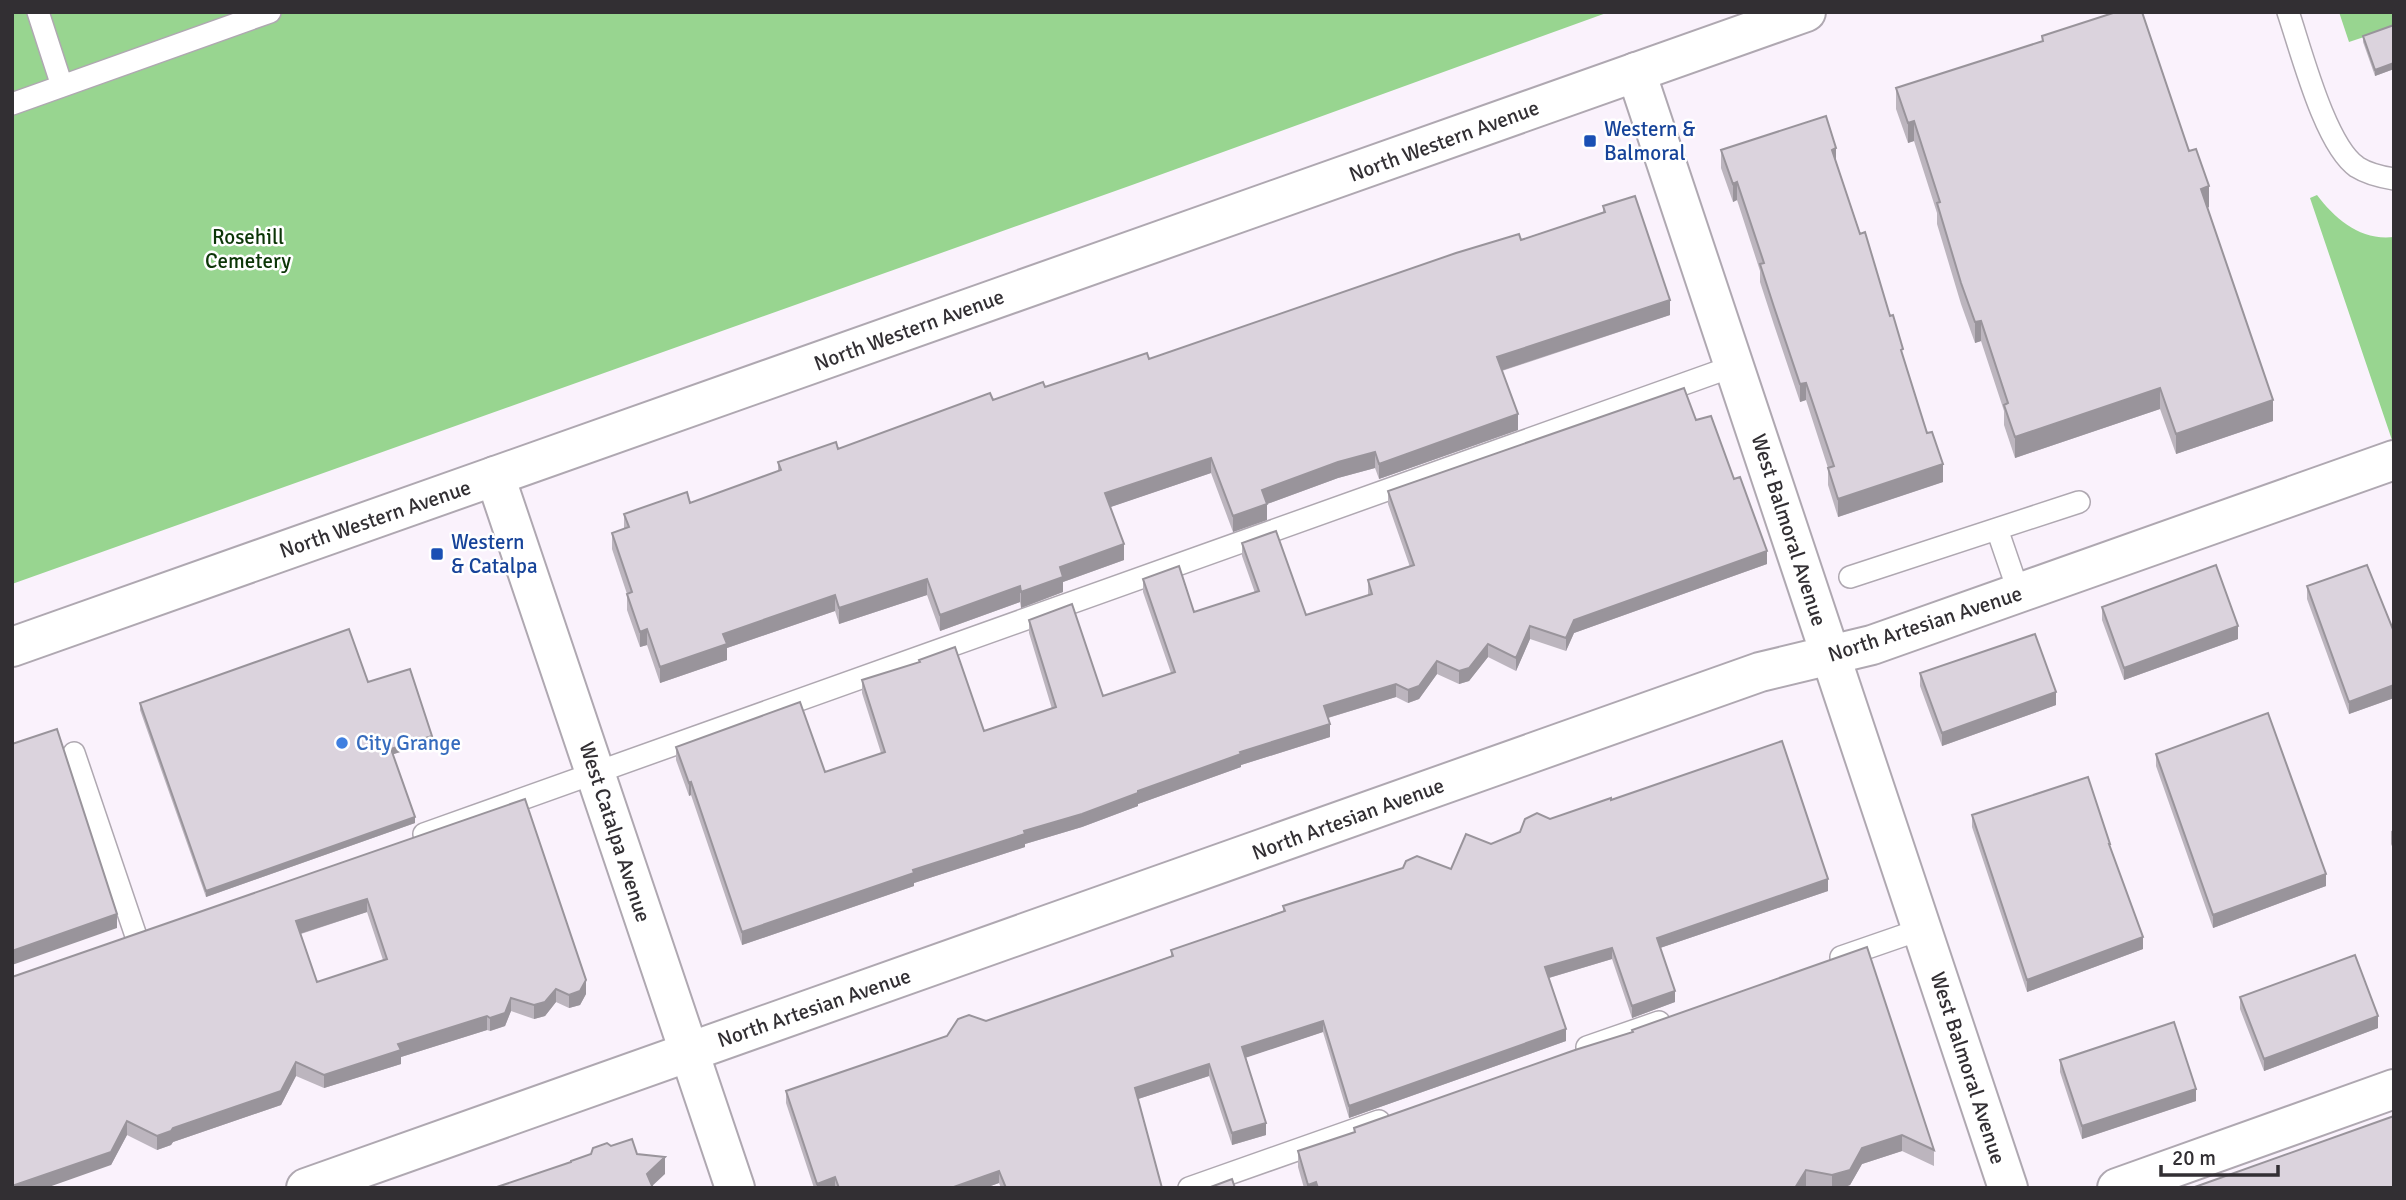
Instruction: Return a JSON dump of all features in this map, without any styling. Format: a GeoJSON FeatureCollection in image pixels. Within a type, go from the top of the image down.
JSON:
{"type":"FeatureCollection","features":[{"type":"Feature","properties":{"kind":"street","name":"North Western Avenue"},"geometry":{"type":"LineString","coordinates":[[12,647],[1806,12]]}},
{"type":"Feature","properties":{"kind":"street","name":"West Balmoral Avenue"},"geometry":{"type":"LineString","coordinates":[[1636,72],[2008,1188]]}},
{"type":"Feature","properties":{"kind":"street","name":"North Artesian Avenue"},"geometry":{"type":"LineString","coordinates":[[306,1188],[1747,677],[1872,645],[2394,460]]}},
{"type":"Feature","properties":{"kind":"street","name":"West Catalpa Avenue"},"geometry":{"type":"LineString","coordinates":[[495,476],[735,1188]]}},
{"type":"Feature","properties":{"kind":"street"},"geometry":{"type":"LineString","coordinates":[[2117,1188],[2394,1089]]}},
{"type":"Feature","properties":{"kind":"lane"},"geometry":{"type":"LineString","coordinates":[[38,12],[62,86]]}},
{"type":"Feature","properties":{"kind":"lane"},"geometry":{"type":"LineString","coordinates":[[12,104],[270,12]]}},
{"type":"Feature","properties":{"kind":"lane"},"geometry":{"type":"LineString","coordinates":[[2288,12],[2326,123],[2339,146],[2355,166],[2372,174],[2394,178]]}},
{"type":"Feature","properties":{"kind":"lane"},"geometry":{"type":"LineString","coordinates":[[410,839],[1734,366]]}},
{"type":"Feature","properties":{"kind":"lane"},"geometry":{"type":"LineString","coordinates":[[1850,577],[2078,502]]}},
{"type":"Feature","properties":{"kind":"lane"},"geometry":{"type":"LineString","coordinates":[[1997,529],[2020,593]]}},
{"type":"Feature","properties":{"kind":"lane"},"geometry":{"type":"LineString","coordinates":[[74,753],[143,933],[112,944]]}},
{"type":"Feature","properties":{"kind":"lane"},"geometry":{"type":"LineString","coordinates":[[1828,962],[1922,929]]}},
{"type":"Feature","properties":{"kind":"lane"},"geometry":{"type":"LineString","coordinates":[[1567,1054],[1685,1013]]}},
{"type":"Feature","properties":{"kind":"lane"},"geometry":{"type":"LineString","coordinates":[[1189,1188],[1398,1114]]}},
{"type":"Feature","properties":{"kind":"green space","name":"Rosehill Cemetery"},"geometry":{"type":"Polygon","coordinates":[[[12,12],[1609,12],[12,584],[12,12]]]}},
{"type":"Feature","properties":{"kind":"green space"},"geometry":{"type":"Polygon","coordinates":[[[2339,12],[2394,12],[2394,27],[2349,42],[2339,12]]]}},
{"type":"Feature","properties":{"kind":"green space"},"geometry":{"type":"Polygon","coordinates":[[[2317,195],[2332,213],[2350,227],[2371,236],[2394,237],[2392,440],[2310,198],[2317,195]]]}},
{"type":"Feature","properties":{"kind":"building"},"geometry":{"type":"Polygon","coordinates":[[[2116,12],[2142,12],[2189,151],[2196,149],[2209,186],[2201,189],[2273,400],[2176,434],[2160,388],[2015,437],[2004,405],[2008,403],[1981,321],[1975,322],[1961,283],[1937,203],[1940,202],[1914,121],[1908,123],[1896,88],[2043,41],[2042,36],[2116,12]]]}},
{"type":"Feature","properties":{"kind":"building"},"geometry":{"type":"Polygon","coordinates":[[[2394,25],[2394,63],[2375,70],[2363,36],[2394,25]]]}},
{"type":"Feature","properties":{"kind":"building"},"geometry":{"type":"Polygon","coordinates":[[[1826,116],[1836,148],[1832,150],[1860,234],[1865,232],[1890,316],[1893,315],[1927,433],[1932,432],[1943,464],[1838,499],[1828,468],[1834,466],[1806,383],[1800,384],[1760,264],[1764,263],[1737,182],[1733,184],[1721,150],[1826,116]]]}},
{"type":"Feature","properties":{"kind":"building"},"geometry":{"type":"Polygon","coordinates":[[[1635,196],[1670,300],[1497,357],[1518,414],[1379,464],[1375,452],[1338,462],[1262,490],[1267,504],[1233,516],[1211,458],[1105,493],[1124,544],[1060,567],[1063,577],[1021,592],[1020,586],[940,615],[927,579],[839,608],[835,595],[723,634],[727,644],[660,667],[647,629],[640,632],[627,594],[632,592],[612,533],[629,527],[624,514],[687,492],[690,503],[781,470],[778,462],[836,442],[838,449],[990,393],[993,400],[1043,382],[1045,387],[1147,353],[1149,359],[1456,253],[1519,234],[1521,240],[1605,212],[1603,206],[1635,196]]]}},
{"type":"Feature","properties":{"kind":"building"},"geometry":{"type":"Polygon","coordinates":[[[1684,388],[1696,420],[1711,416],[1734,479],[1740,477],[1767,551],[1574,620],[1566,638],[1530,626],[1516,658],[1488,644],[1469,668],[1459,671],[1437,661],[1419,686],[1408,690],[1396,684],[1324,706],[1330,724],[1240,752],[1241,754],[1082,814],[1024,831],[1025,834],[913,870],[914,873],[742,932],[691,782],[689,783],[676,747],[800,702],[825,772],[885,752],[862,680],[920,662],[919,660],[955,647],[984,731],[1056,707],[1029,620],[1072,604],[1103,696],[1175,672],[1143,579],[1179,566],[1194,612],[1259,591],[1242,543],[1276,531],[1306,615],[1372,594],[1368,580],[1414,565],[1388,491],[1684,388]]]}},
{"type":"Feature","properties":{"kind":"building"},"geometry":{"type":"Polygon","coordinates":[[[2216,565],[2238,626],[2124,668],[2102,607],[2216,565]]]}},
{"type":"Feature","properties":{"kind":"building"},"geometry":{"type":"Polygon","coordinates":[[[2367,565],[2394,632],[2394,685],[2349,702],[2307,586],[2367,565]]]}},
{"type":"Feature","properties":{"kind":"building"},"geometry":{"type":"Polygon","coordinates":[[[349,629],[368,682],[410,669],[432,736],[391,749],[415,817],[206,891],[140,703],[349,629]]]}},
{"type":"Feature","properties":{"kind":"building"},"geometry":{"type":"Polygon","coordinates":[[[2035,634],[2056,692],[1942,733],[1920,673],[2035,634]]]}},
{"type":"Feature","properties":{"kind":"building"},"geometry":{"type":"Polygon","coordinates":[[[2268,713],[2326,874],[2213,915],[2156,754],[2268,713]]]}},
{"type":"Feature","properties":{"kind":"building"},"geometry":{"type":"Polygon","coordinates":[[[57,729],[117,914],[12,951],[12,744],[57,729]]]}},
{"type":"Feature","properties":{"kind":"building"},"geometry":{"type":"Polygon","coordinates":[[[1782,741],[1828,879],[1657,938],[1675,991],[1632,1006],[1612,948],[1545,967],[1566,1029],[1349,1106],[1323,1021],[1242,1047],[1266,1123],[1232,1133],[1209,1064],[1135,1088],[1162,1188],[1006,1188],[999,1171],[951,1188],[839,1188],[835,1177],[817,1184],[786,1091],[947,1036],[958,1019],[969,1015],[986,1021],[1173,956],[1171,950],[1285,911],[1283,906],[1403,868],[1406,861],[1417,856],[1451,869],[1466,834],[1491,844],[1520,832],[1525,819],[1537,813],[1550,819],[1782,741]]]}},
{"type":"Feature","properties":{"kind":"building"},"geometry":{"type":"Polygon","coordinates":[[[2088,777],[2143,937],[2027,980],[1972,815],[2088,777]]]}},
{"type":"Feature","properties":{"kind":"building"},"geometry":{"type":"Polygon","coordinates":[[[525,799],[586,980],[580,991],[569,995],[556,989],[545,1002],[534,1005],[511,998],[505,1013],[490,1018],[487,1016],[398,1044],[401,1050],[324,1075],[296,1062],[281,1091],[157,1136],[127,1121],[111,1152],[12,1186],[12,977],[525,799]],[[367,899],[296,921],[317,982],[387,959],[367,899]]]}},
{"type":"Feature","properties":{"kind":"building"},"geometry":{"type":"Polygon","coordinates":[[[1867,947],[1934,1150],[1902,1135],[1862,1148],[1850,1170],[1832,1175],[1806,1170],[1795,1188],[1318,1188],[1316,1182],[1308,1185],[1298,1151],[1355,1132],[1354,1128],[1633,1032],[1632,1030],[1867,947]]]}},
{"type":"Feature","properties":{"kind":"building"},"geometry":{"type":"Polygon","coordinates":[[[2355,955],[2378,1016],[2264,1059],[2240,997],[2355,955]]]}},
{"type":"Feature","properties":{"kind":"building"},"geometry":{"type":"Polygon","coordinates":[[[2174,1022],[2196,1089],[2082,1126],[2060,1060],[2174,1022]]]}},
{"type":"Feature","properties":{"kind":"building"},"geometry":{"type":"Polygon","coordinates":[[[2394,1116],[2394,1188],[2192,1188],[2394,1116]]]}},
{"type":"Feature","properties":{"kind":"building"},"geometry":{"type":"Polygon","coordinates":[[[632,1139],[637,1154],[665,1157],[647,1174],[653,1188],[494,1188],[571,1162],[591,1154],[593,1148],[607,1143],[611,1146],[632,1139]]]}},
{"type":"Feature","properties":{"kind":"building"},"geometry":{"type":"Polygon","coordinates":[[[1232,1179],[1235,1188],[1208,1188],[1232,1179]]]}},
{"type":"Feature","properties":{"kind":"place","name":"Western & Balmoral"},"geometry":{"type":"Point","coordinates":[1590,141]}},
{"type":"Feature","properties":{"kind":"place","name":"Western & Catalpa"},"geometry":{"type":"Point","coordinates":[437,554]}},
{"type":"Feature","properties":{"kind":"place","name":"City Grange"},"geometry":{"type":"Point","coordinates":[342,743]}}]}
